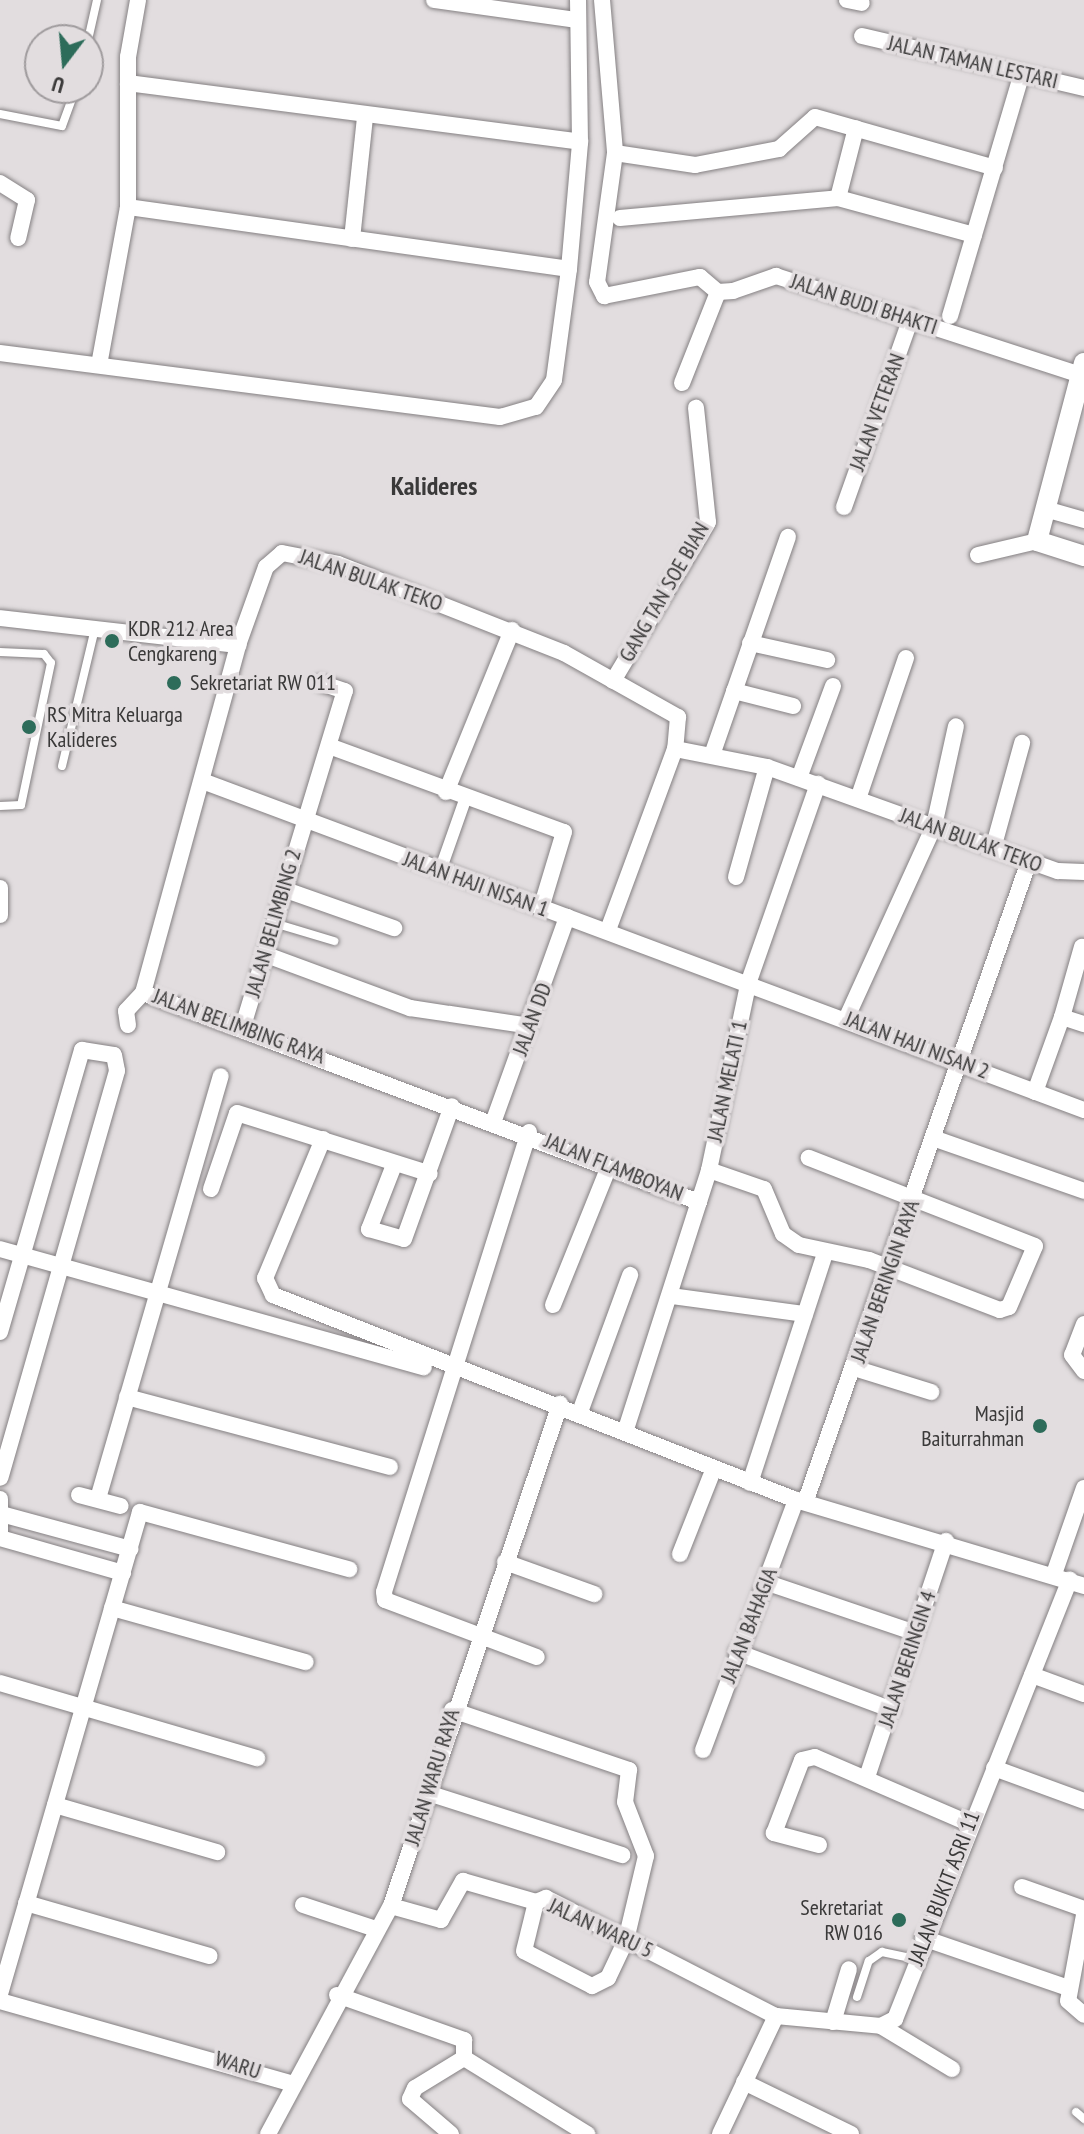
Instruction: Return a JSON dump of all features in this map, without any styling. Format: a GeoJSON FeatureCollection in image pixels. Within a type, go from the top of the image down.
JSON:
{"type":"FeatureCollection","features":[{"type":"Feature","properties":{"kind":"street"},"geometry":{"type":"LineString","coordinates":[[99,365],[128,207],[128,83],[138,0]]}},
{"type":"Feature","properties":{"kind":"street"},"geometry":{"type":"LineString","coordinates":[[434,0],[577,20]]}},
{"type":"Feature","properties":{"kind":"street"},"geometry":{"type":"LineString","coordinates":[[0,353],[500,417],[536,407],[554,380],[569,269],[580,142],[578,0]]}},
{"type":"Feature","properties":{"kind":"street"},"geometry":{"type":"LineString","coordinates":[[602,0],[615,153],[597,282],[604,296],[700,277],[718,292],[682,383]]}},
{"type":"Feature","properties":{"kind":"street","name":"JALAN TAMAN LESTARI"},"geometry":{"type":"LineString","coordinates":[[862,36],[1084,88]]}},
{"type":"Feature","properties":{"kind":"street"},"geometry":{"type":"LineString","coordinates":[[950,316],[1022,73]]}},
{"type":"Feature","properties":{"kind":"street"},"geometry":{"type":"LineString","coordinates":[[128,83],[365,117],[580,142]]}},
{"type":"Feature","properties":{"kind":"street"},"geometry":{"type":"LineString","coordinates":[[352,239],[365,117]]}},
{"type":"Feature","properties":{"kind":"street"},"geometry":{"type":"LineString","coordinates":[[615,153],[695,165],[779,149],[815,117],[995,168]]}},
{"type":"Feature","properties":{"kind":"street"},"geometry":{"type":"LineString","coordinates":[[838,198],[856,128]]}},
{"type":"Feature","properties":{"kind":"street"},"geometry":{"type":"LineString","coordinates":[[0,183],[27,200],[18,238]]}},
{"type":"Feature","properties":{"kind":"street"},"geometry":{"type":"LineString","coordinates":[[620,218],[838,198],[974,235]]}},
{"type":"Feature","properties":{"kind":"street"},"geometry":{"type":"LineString","coordinates":[[128,207],[569,269]]}},
{"type":"Feature","properties":{"kind":"street","name":"JALAN BUDI BHAKTI"},"geometry":{"type":"LineString","coordinates":[[718,292],[776,276],[1083,371]]}},
{"type":"Feature","properties":{"kind":"street","name":"JALAN VETERAN"},"geometry":{"type":"LineString","coordinates":[[844,507],[911,318]]}},
{"type":"Feature","properties":{"kind":"street"},"geometry":{"type":"LineString","coordinates":[[1037,541],[1083,371]]}},
{"type":"Feature","properties":{"kind":"street","name":"GANG TAN SOE BIAN"},"geometry":{"type":"LineString","coordinates":[[613,681],[708,522],[696,408]]}},
{"type":"Feature","properties":{"kind":"street"},"geometry":{"type":"LineString","coordinates":[[1045,509],[1084,520]]}},
{"type":"Feature","properties":{"kind":"street"},"geometry":{"type":"LineString","coordinates":[[712,755],[788,537]]}},
{"type":"Feature","properties":{"kind":"street"},"geometry":{"type":"LineString","coordinates":[[978,555],[1037,541],[1084,556]]}},
{"type":"Feature","properties":{"kind":"street","name":"JALAN BULAK TEKO"},"geometry":{"type":"LineString","coordinates":[[205,782],[238,645],[266,567],[294,552],[512,630],[678,717],[675,749],[608,930]]}},
{"type":"Feature","properties":{"kind":"street"},"geometry":{"type":"LineString","coordinates":[[0,618],[238,645]]}},
{"type":"Feature","properties":{"kind":"street"},"geometry":{"type":"LineString","coordinates":[[446,792],[512,630]]}},
{"type":"Feature","properties":{"kind":"street"},"geometry":{"type":"LineString","coordinates":[[750,643],[827,660]]}},
{"type":"Feature","properties":{"kind":"street"},"geometry":{"type":"LineString","coordinates":[[858,799],[906,658]]}},
{"type":"Feature","properties":{"kind":"street","name":"JALAN BELIMBING 2"},"geometry":{"type":"LineString","coordinates":[[243,1026],[303,820],[345,691],[320,683]]}},
{"type":"Feature","properties":{"kind":"street"},"geometry":{"type":"LineString","coordinates":[[799,778],[833,686]]}},
{"type":"Feature","properties":{"kind":"street"},"geometry":{"type":"LineString","coordinates":[[734,691],[793,706]]}},
{"type":"Feature","properties":{"kind":"street"},"geometry":{"type":"LineString","coordinates":[[847,1017],[934,826],[956,726]]}},
{"type":"Feature","properties":{"kind":"street"},"geometry":{"type":"LineString","coordinates":[[994,845],[1022,743]]}},
{"type":"Feature","properties":{"kind":"street"},"geometry":{"type":"LineString","coordinates":[[329,746],[565,836],[541,908]]}},
{"type":"Feature","properties":{"kind":"street","name":"JALAN BULAK TEKO"},"geometry":{"type":"LineString","coordinates":[[675,749],[767,767],[994,845],[1029,861],[1084,872]]}},
{"type":"Feature","properties":{"kind":"street"},"geometry":{"type":"LineString","coordinates":[[736,877],[767,767]]}},
{"type":"Feature","properties":{"kind":"street","name":"JALAN HAJI NISAN 1"},"geometry":{"type":"LineString","coordinates":[[205,782],[541,908],[749,981]]}},
{"type":"Feature","properties":{"kind":"street","name":"JALAN BELIMBING RAYA"},"geometry":{"type":"LineString","coordinates":[[205,782],[144,988],[494,1120]]}},
{"type":"Feature","properties":{"kind":"street","name":"JALAN MELATI 1"},"geometry":{"type":"LineString","coordinates":[[818,784],[749,981],[709,1170],[764,1189],[783,1234],[825,1254],[838,1251],[1000,1310],[1009,1307],[1035,1246],[915,1197]]}},
{"type":"Feature","properties":{"kind":"street"},"geometry":{"type":"LineString","coordinates":[[440,871],[465,800]]}},
{"type":"Feature","properties":{"kind":"street","name":"JALAN BERINGIN RAYA"},"geometry":{"type":"LineString","coordinates":[[801,1500],[854,1368],[1029,861]]}},
{"type":"Feature","properties":{"kind":"street"},"geometry":{"type":"LineString","coordinates":[[0,888],[0,915]]}},
{"type":"Feature","properties":{"kind":"street"},"geometry":{"type":"LineString","coordinates":[[283,889],[394,928]]}},
{"type":"Feature","properties":{"kind":"street","name":"JALAN DD"},"geometry":{"type":"LineString","coordinates":[[494,1120],[567,917]]}},
{"type":"Feature","properties":{"kind":"street"},"geometry":{"type":"LineString","coordinates":[[1035,1092],[1062,1017],[1082,947]]}},
{"type":"Feature","properties":{"kind":"street"},"geometry":{"type":"LineString","coordinates":[[264,954],[410,1008],[530,1026]]}},
{"type":"Feature","properties":{"kind":"street","name":"JALAN HAJI NISAN 2"},"geometry":{"type":"LineString","coordinates":[[749,981],[1084,1110]]}},
{"type":"Feature","properties":{"kind":"street"},"geometry":{"type":"LineString","coordinates":[[128,1025],[126,1011],[144,988]]}},
{"type":"Feature","properties":{"kind":"street"},"geometry":{"type":"LineString","coordinates":[[1062,1017],[1084,1024]]}},
{"type":"Feature","properties":{"kind":"street"},"geometry":{"type":"LineString","coordinates":[[0,1332],[82,1050],[114,1055],[117,1071],[0,1478]]}},
{"type":"Feature","properties":{"kind":"street"},"geometry":{"type":"LineString","coordinates":[[99,1495],[221,1076]]}},
{"type":"Feature","properties":{"kind":"street"},"geometry":{"type":"LineString","coordinates":[[394,1165],[369,1229],[404,1239],[452,1106]]}},
{"type":"Feature","properties":{"kind":"street"},"geometry":{"type":"LineString","coordinates":[[211,1189],[237,1113],[430,1174]]}},
{"type":"Feature","properties":{"kind":"street","name":"JALAN FLAMBOYAN"},"geometry":{"type":"LineString","coordinates":[[494,1120],[529,1132],[608,1169],[699,1202]]}},
{"type":"Feature","properties":{"kind":"street"},"geometry":{"type":"LineString","coordinates":[[529,1132],[452,1368],[384,1592],[385,1600],[537,1657]]}},
{"type":"Feature","properties":{"kind":"street"},"geometry":{"type":"LineString","coordinates":[[933,1138],[1084,1191]]}},
{"type":"Feature","properties":{"kind":"street"},"geometry":{"type":"LineString","coordinates":[[323,1139],[267,1286],[452,1368],[626,1429],[750,1483],[1069,1580]]}},
{"type":"Feature","properties":{"kind":"street"},"geometry":{"type":"LineString","coordinates":[[809,1158],[915,1197]]}},
{"type":"Feature","properties":{"kind":"street"},"geometry":{"type":"LineString","coordinates":[[553,1305],[608,1169]]}},
{"type":"Feature","properties":{"kind":"street"},"geometry":{"type":"LineString","coordinates":[[626,1429],[709,1170]]}},
{"type":"Feature","properties":{"kind":"street"},"geometry":{"type":"LineString","coordinates":[[0,1249],[157,1296],[424,1367]]}},
{"type":"Feature","properties":{"kind":"street"},"geometry":{"type":"LineString","coordinates":[[750,1483],[825,1254]]}},
{"type":"Feature","properties":{"kind":"street"},"geometry":{"type":"LineString","coordinates":[[580,1412],[630,1275]]}},
{"type":"Feature","properties":{"kind":"street"},"geometry":{"type":"LineString","coordinates":[[671,1296],[805,1314]]}},
{"type":"Feature","properties":{"kind":"street"},"geometry":{"type":"LineString","coordinates":[[1084,1324],[1072,1355],[1084,1371]]}},
{"type":"Feature","properties":{"kind":"street"},"geometry":{"type":"LineString","coordinates":[[854,1368],[931,1392]]}},
{"type":"Feature","properties":{"kind":"street"},"geometry":{"type":"LineString","coordinates":[[127,1397],[390,1467]]}},
{"type":"Feature","properties":{"kind":"street","name":"JALAN WARU RAYA"},"geometry":{"type":"LineString","coordinates":[[268,2134],[337,1995],[391,1906],[431,1794],[452,1710],[476,1636],[560,1404]]}},
{"type":"Feature","properties":{"kind":"street"},"geometry":{"type":"LineString","coordinates":[[680,1554],[714,1468]]}},
{"type":"Feature","properties":{"kind":"street","name":"JALAN BUKIT ASRI 11"},"geometry":{"type":"LineString","coordinates":[[881,2026],[895,2019],[968,1823],[994,1768],[1069,1580],[1084,1488]]}},
{"type":"Feature","properties":{"kind":"street"},"geometry":{"type":"LineString","coordinates":[[79,1495],[99,1495],[121,1506]]}},
{"type":"Feature","properties":{"kind":"street","name":"JALAN BAHAGIA"},"geometry":{"type":"LineString","coordinates":[[703,1750],[737,1652],[801,1500]]}},
{"type":"Feature","properties":{"kind":"street"},"geometry":{"type":"LineString","coordinates":[[123,1573],[0,1537],[2,1507],[130,1549]]}},
{"type":"Feature","properties":{"kind":"street"},"geometry":{"type":"LineString","coordinates":[[0,1994],[140,1512],[349,1569]]}},
{"type":"Feature","properties":{"kind":"street","name":"JALAN BERINGIN 4"},"geometry":{"type":"LineString","coordinates":[[867,1777],[892,1710],[946,1541]]}},
{"type":"Feature","properties":{"kind":"street"},"geometry":{"type":"LineString","coordinates":[[505,1562],[594,1594]]}},
{"type":"Feature","properties":{"kind":"street"},"geometry":{"type":"LineString","coordinates":[[765,1582],[916,1633]]}},
{"type":"Feature","properties":{"kind":"street"},"geometry":{"type":"LineString","coordinates":[[112,1608],[306,1662]]}},
{"type":"Feature","properties":{"kind":"street"},"geometry":{"type":"LineString","coordinates":[[737,1652],[892,1710]]}},
{"type":"Feature","properties":{"kind":"street"},"geometry":{"type":"LineString","coordinates":[[1032,1675],[1084,1694]]}},
{"type":"Feature","properties":{"kind":"street"},"geometry":{"type":"LineString","coordinates":[[0,1683],[257,1758]]}},
{"type":"Feature","properties":{"kind":"street"},"geometry":{"type":"LineString","coordinates":[[452,1710],[626,1765],[631,1828],[646,1856],[626,1940],[608,1978],[592,1986],[524,1951],[536,1902]]}},
{"type":"Feature","properties":{"kind":"street"},"geometry":{"type":"LineString","coordinates":[[819,1845],[774,1833],[802,1760],[815,1757],[968,1823]]}},
{"type":"Feature","properties":{"kind":"street"},"geometry":{"type":"LineString","coordinates":[[994,1768],[1084,1801]]}},
{"type":"Feature","properties":{"kind":"street"},"geometry":{"type":"LineString","coordinates":[[431,1794],[622,1855]]}},
{"type":"Feature","properties":{"kind":"street"},"geometry":{"type":"LineString","coordinates":[[55,1805],[217,1852]]}},
{"type":"Feature","properties":{"kind":"street","name":"JALAN WARU 5"},"geometry":{"type":"LineString","coordinates":[[391,1906],[441,1920],[463,1881],[536,1902],[546,1898],[776,2016]]}},
{"type":"Feature","properties":{"kind":"street"},"geometry":{"type":"LineString","coordinates":[[1022,1887],[1084,1912],[1068,1988],[1070,2008],[1084,2015]]}},
{"type":"Feature","properties":{"kind":"street"},"geometry":{"type":"LineString","coordinates":[[26,1903],[210,1956]]}},
{"type":"Feature","properties":{"kind":"street"},"geometry":{"type":"LineString","coordinates":[[303,1905],[376,1929]]}},
{"type":"Feature","properties":{"kind":"street"},"geometry":{"type":"LineString","coordinates":[[923,1938],[1068,1988]]}},
{"type":"Feature","properties":{"kind":"street"},"geometry":{"type":"LineString","coordinates":[[833,2022],[849,1969]]}},
{"type":"Feature","properties":{"kind":"street"},"geometry":{"type":"LineString","coordinates":[[337,1995],[464,2040],[464,2058]]}},
{"type":"Feature","properties":{"kind":"street","name":"WARU"},"geometry":{"type":"LineString","coordinates":[[0,2001],[183,2048],[293,2084]]}},
{"type":"Feature","properties":{"kind":"street"},"geometry":{"type":"LineString","coordinates":[[720,2134],[776,2016],[881,2026],[952,2069]]}},
{"type":"Feature","properties":{"kind":"street"},"geometry":{"type":"LineString","coordinates":[[451,2134],[410,2099],[415,2088],[464,2058]]}},
{"type":"Feature","properties":{"kind":"street"},"geometry":{"type":"LineString","coordinates":[[464,2058],[587,2134]]}},
{"type":"Feature","properties":{"kind":"street"},"geometry":{"type":"LineString","coordinates":[[744,2082],[851,2134]]}},
{"type":"Feature","properties":{"kind":"lane"},"geometry":{"type":"LineString","coordinates":[[92,24],[97,0]]}},
{"type":"Feature","properties":{"kind":"lane"},"geometry":{"type":"LineString","coordinates":[[0,114],[62,126],[70,104]]}},
{"type":"Feature","properties":{"kind":"lane"},"geometry":{"type":"LineString","coordinates":[[62,766],[95,628]]}},
{"type":"Feature","properties":{"kind":"lane"},"geometry":{"type":"LineString","coordinates":[[0,652],[44,654],[51,663],[21,805],[0,806]]}},
{"type":"Feature","properties":{"kind":"lane"},"geometry":{"type":"LineString","coordinates":[[273,922],[334,941]]}},
{"type":"Feature","properties":{"kind":"lane"},"geometry":{"type":"LineString","coordinates":[[857,1997],[869,1961],[882,1952],[916,1959]]}},
{"type":"Feature","properties":{"kind":"lane"},"geometry":{"type":"LineString","coordinates":[[1076,2112],[1084,2119]]}},
{"type":"Feature","properties":{"kind":"place","name":"KDR 212 Area Cengkareng"},"geometry":{"type":"Point","coordinates":[112,641]}},
{"type":"Feature","properties":{"kind":"place","name":"Sekretariat RW 011"},"geometry":{"type":"Point","coordinates":[174,683]}},
{"type":"Feature","properties":{"kind":"place","name":"RS Mitra Keluarga Kalideres"},"geometry":{"type":"Point","coordinates":[29,727]}},
{"type":"Feature","properties":{"kind":"place","name":"Masjid Baiturrahman"},"geometry":{"type":"Point","coordinates":[1040,1426]}},
{"type":"Feature","properties":{"kind":"place","name":"Sekretariat RW 016"},"geometry":{"type":"Point","coordinates":[899,1920]}},
{"type":"Feature","properties":{"kind":"district","name":"Kalideres"},"geometry":{"type":"Point","coordinates":[434,486]}}]}
